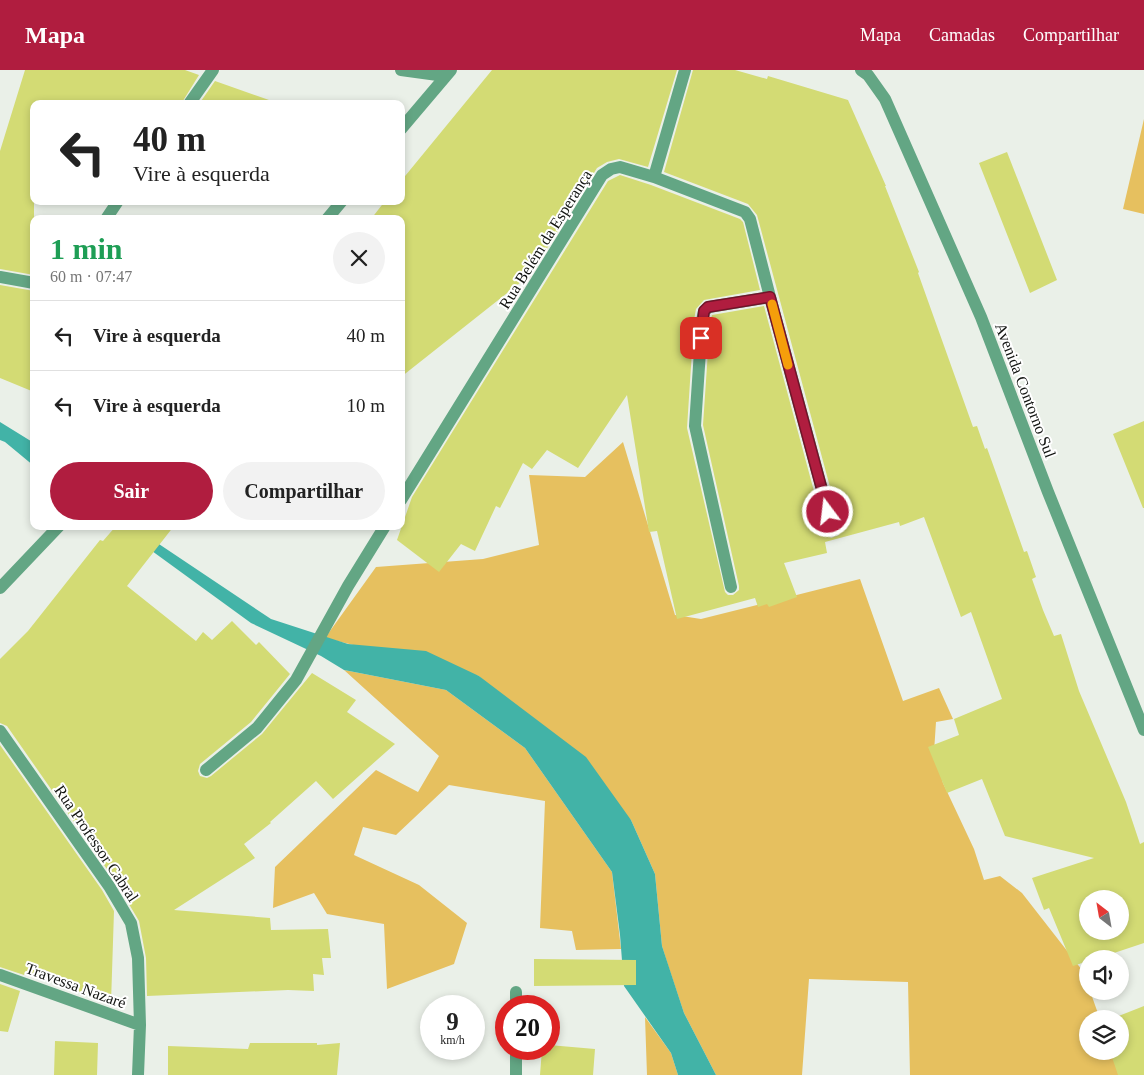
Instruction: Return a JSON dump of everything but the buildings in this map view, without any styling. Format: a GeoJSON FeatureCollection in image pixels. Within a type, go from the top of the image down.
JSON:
{"type":"FeatureCollection","features":[{"type":"Feature","properties":{"kind":"street"},"geometry":{"type":"LineString","coordinates":[[191,100],[213,70]]}},
{"type":"Feature","properties":{"kind":"street"},"geometry":{"type":"LineString","coordinates":[[401,70],[448,73]]}},
{"type":"Feature","properties":{"kind":"street"},"geometry":{"type":"LineString","coordinates":[[654,177],[685,70]]}},
{"type":"Feature","properties":{"kind":"street","name":"Avenida Contorno Sul"},"geometry":{"type":"LineString","coordinates":[[861,70],[868,75],[885,99],[981,317],[1048,492],[1144,730]]}},
{"type":"Feature","properties":{"kind":"street"},"geometry":{"type":"LineString","coordinates":[[405,125],[448,73]]}},
{"type":"Feature","properties":{"kind":"street","name":"Rua Belém da Esperança"},"geometry":{"type":"LineString","coordinates":[[405,494],[602,175],[611,169],[620,167],[654,177],[745,212],[750,219],[833,530]]}},
{"type":"Feature","properties":{"kind":"street"},"geometry":{"type":"LineString","coordinates":[[330,215],[339,205]]}},
{"type":"Feature","properties":{"kind":"street"},"geometry":{"type":"LineString","coordinates":[[0,277],[30,282]]}},
{"type":"Feature","properties":{"kind":"street"},"geometry":{"type":"LineString","coordinates":[[731,588],[694,426],[702,320],[704,311],[708,307],[770,297]]}},
{"type":"Feature","properties":{"kind":"street"},"geometry":{"type":"LineString","coordinates":[[0,588],[55,530]]}},
{"type":"Feature","properties":{"kind":"street"},"geometry":{"type":"LineString","coordinates":[[206,770],[257,728],[296,680],[348,586],[383,530]]}},
{"type":"Feature","properties":{"kind":"street","name":"Rua Professor Cabral"},"geometry":{"type":"LineString","coordinates":[[0,731],[109,886],[131,923],[138,958],[140,1025],[138,1075]]}},
{"type":"Feature","properties":{"kind":"street","name":"Travessa Nazaré"},"geometry":{"type":"LineString","coordinates":[[0,975],[140,1025]]}},
{"type":"Feature","properties":{"kind":"street"},"geometry":{"type":"LineString","coordinates":[[516,1060],[516,1075]]}},
{"type":"Feature","properties":{"kind":"shaded area"},"geometry":{"type":"Polygon","coordinates":[[[1144,119],[1144,214],[1123,209],[1144,119]]]}},
{"type":"Feature","properties":{"kind":"shaded area"},"geometry":{"type":"Polygon","coordinates":[[[623,442],[675,615],[701,619],[860,579],[903,701],[939,688],[953,719],[936,722],[934,752],[943,783],[974,849],[984,880],[1000,876],[1022,893],[1079,966],[1079,1000],[1093,1000],[1097,1010],[1079,1010],[1079,1060],[1114,1060],[1119,1075],[910,1075],[908,982],[809,979],[802,1075],[716,1075],[684,1013],[668,965],[662,946],[655,874],[631,820],[479,676],[325,638],[376,567],[483,559],[539,545],[529,475],[585,477],[623,442]]]}},
{"type":"Feature","properties":{"kind":"shaded area"},"geometry":{"type":"Polygon","coordinates":[[[344,670],[446,690],[525,748],[612,872],[621,949],[576,950],[572,931],[540,928],[545,801],[449,785],[396,835],[363,827],[354,855],[419,885],[467,923],[454,964],[387,989],[384,924],[327,914],[314,893],[273,908],[275,867],[376,770],[418,792],[439,756],[344,670]]]}},
{"type":"Feature","properties":{"kind":"shaded area"},"geometry":{"type":"Polygon","coordinates":[[[645,1017],[671,1053],[678,1075],[647,1075],[645,1017]]]}},
{"type":"Feature","properties":{"kind":"water"},"geometry":{"type":"Polygon","coordinates":[[[0,422],[30,441],[30,463],[5,442],[0,440],[0,422]]]}},
{"type":"Feature","properties":{"kind":"water"},"geometry":{"type":"Polygon","coordinates":[[[119,530],[138,530],[271,619],[348,644],[426,651],[479,676],[586,757],[631,820],[655,874],[662,946],[684,1013],[716,1075],[678,1075],[671,1053],[624,986],[612,872],[525,748],[446,690],[344,670],[321,656],[251,623],[141,543],[119,530]]]}},
{"type":"Feature","properties":{"kind":"slow traffic"},"geometry":{"type":"LineString","coordinates":[[772,304],[788,365]]}},
{"type":"Feature","properties":{"kind":"route"},"geometry":{"type":"LineString","coordinates":[[701,338],[704,311],[708,307],[770,297],[828,512]]}}]}
